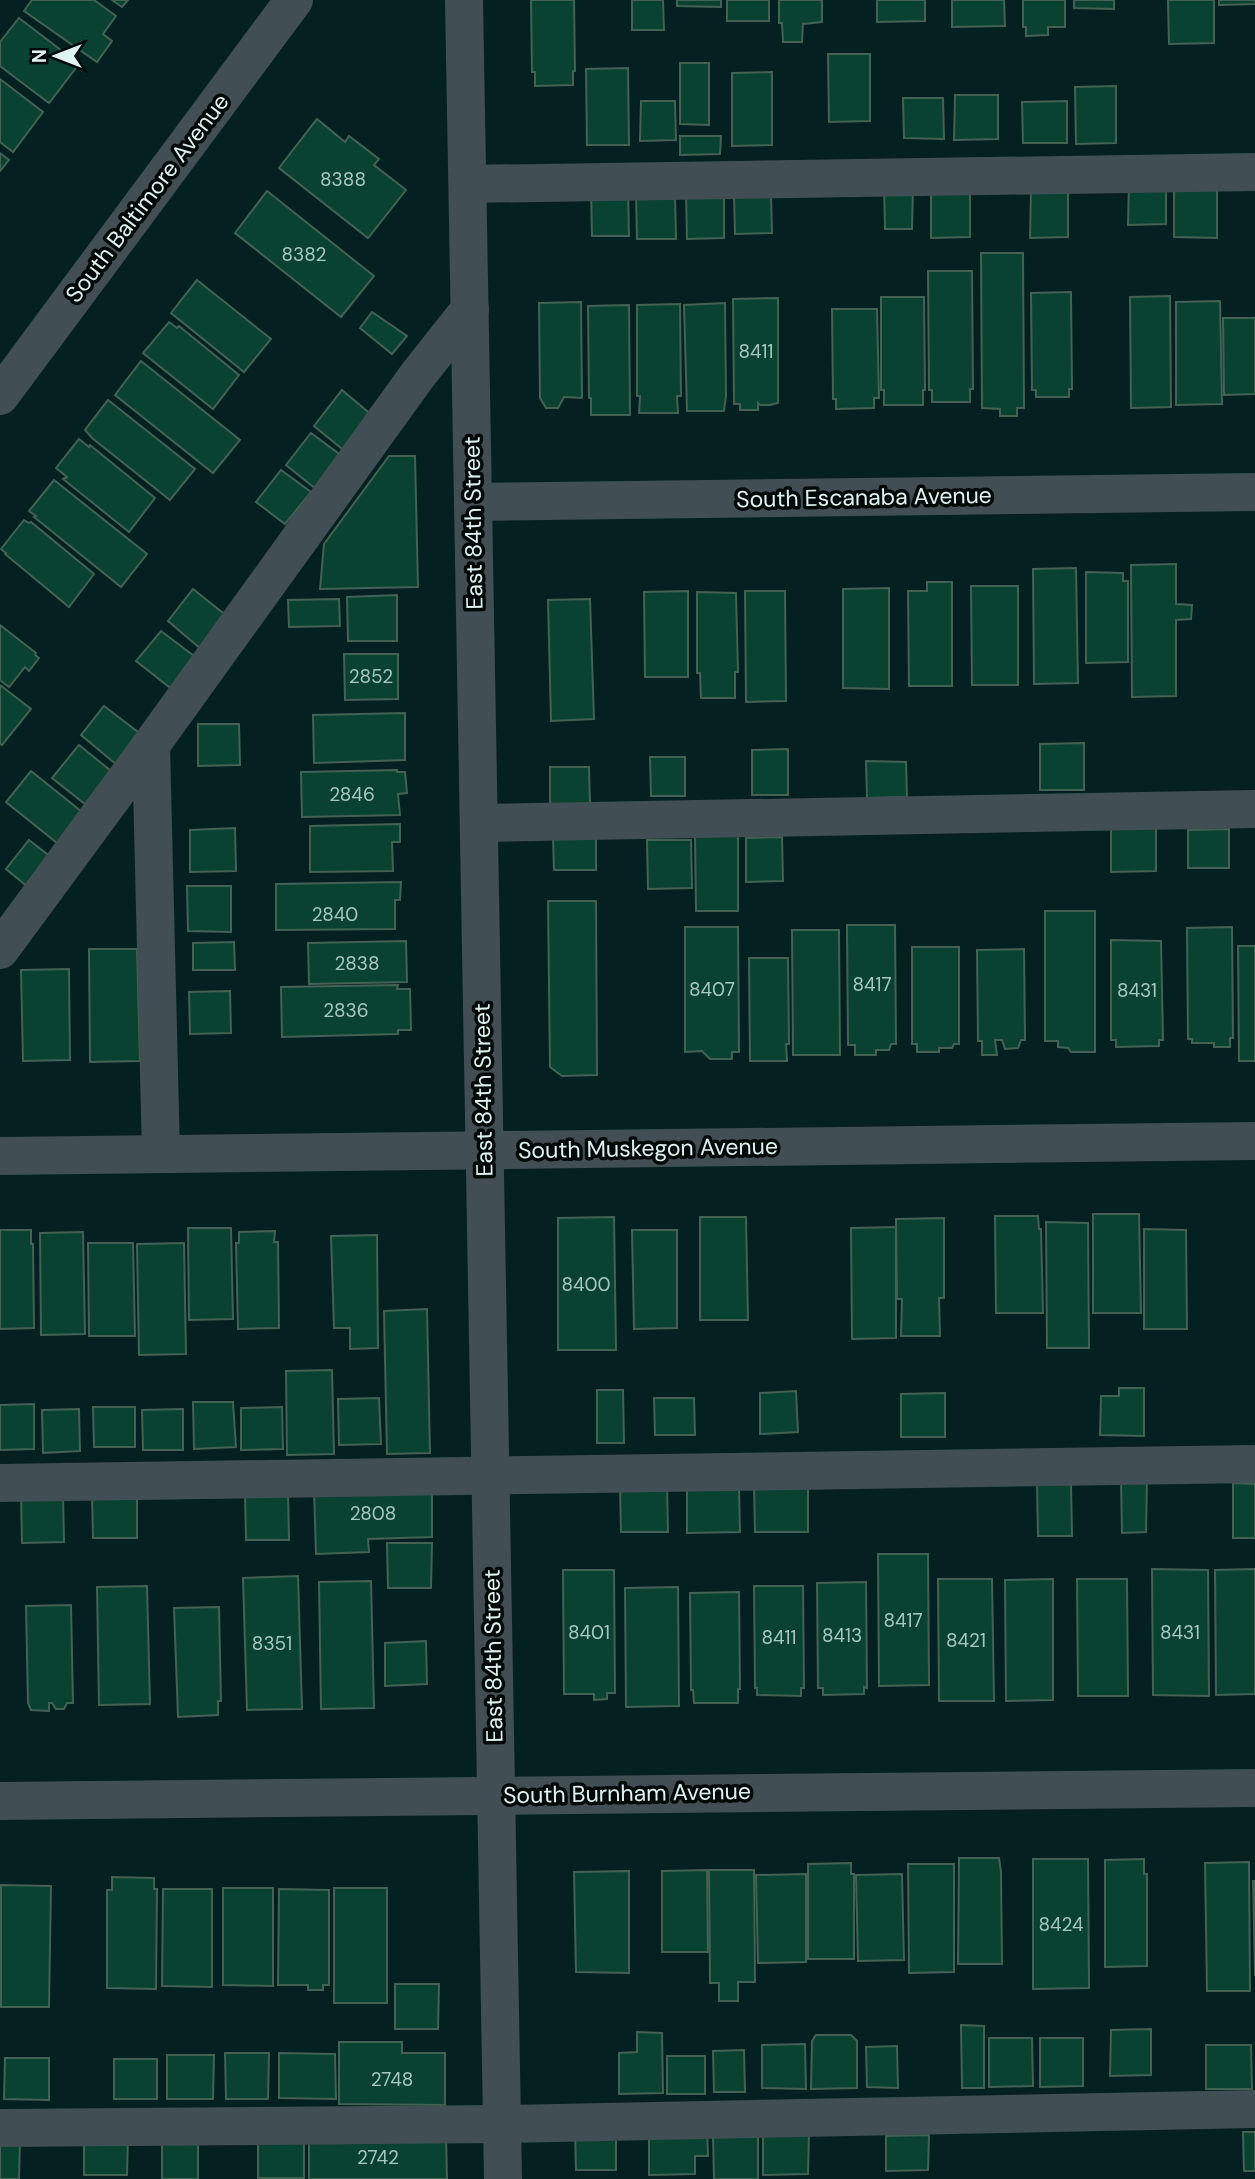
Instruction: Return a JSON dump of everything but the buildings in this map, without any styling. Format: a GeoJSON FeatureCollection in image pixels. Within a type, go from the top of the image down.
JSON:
{"type":"FeatureCollection","features":[{"type":"Feature","properties":{"kind":"street","name":"South Baltimore Avenue"},"geometry":{"type":"LineString","coordinates":[[0,396],[295,0]]}},
{"type":"Feature","properties":{"kind":"street","name":"East 84th Street"},"geometry":{"type":"LineString","coordinates":[[464,0],[503,2179]]}},
{"type":"Feature","properties":{"kind":"street"},"geometry":{"type":"LineString","coordinates":[[468,184],[1255,172]]}},
{"type":"Feature","properties":{"kind":"street"},"geometry":{"type":"LineString","coordinates":[[0,950],[417,376],[470,309]]}},
{"type":"Feature","properties":{"kind":"street","name":"South Escanaba Avenue"},"geometry":{"type":"LineString","coordinates":[[473,502],[1255,492]]}},
{"type":"Feature","properties":{"kind":"street"},"geometry":{"type":"LineString","coordinates":[[151,745],[161,1154]]}},
{"type":"Feature","properties":{"kind":"street"},"geometry":{"type":"LineString","coordinates":[[479,823],[1255,809]]}},
{"type":"Feature","properties":{"kind":"street","name":"South Muskegon Avenue"},"geometry":{"type":"LineString","coordinates":[[0,1156],[1255,1141]]}},
{"type":"Feature","properties":{"kind":"street"},"geometry":{"type":"LineString","coordinates":[[0,1483],[1255,1464]]}},
{"type":"Feature","properties":{"kind":"street","name":"South Burnham Avenue"},"geometry":{"type":"LineString","coordinates":[[0,1801],[1255,1788]]}},
{"type":"Feature","properties":{"kind":"street"},"geometry":{"type":"LineString","coordinates":[[0,2129],[502,2124],[1255,2109]]}}]}
